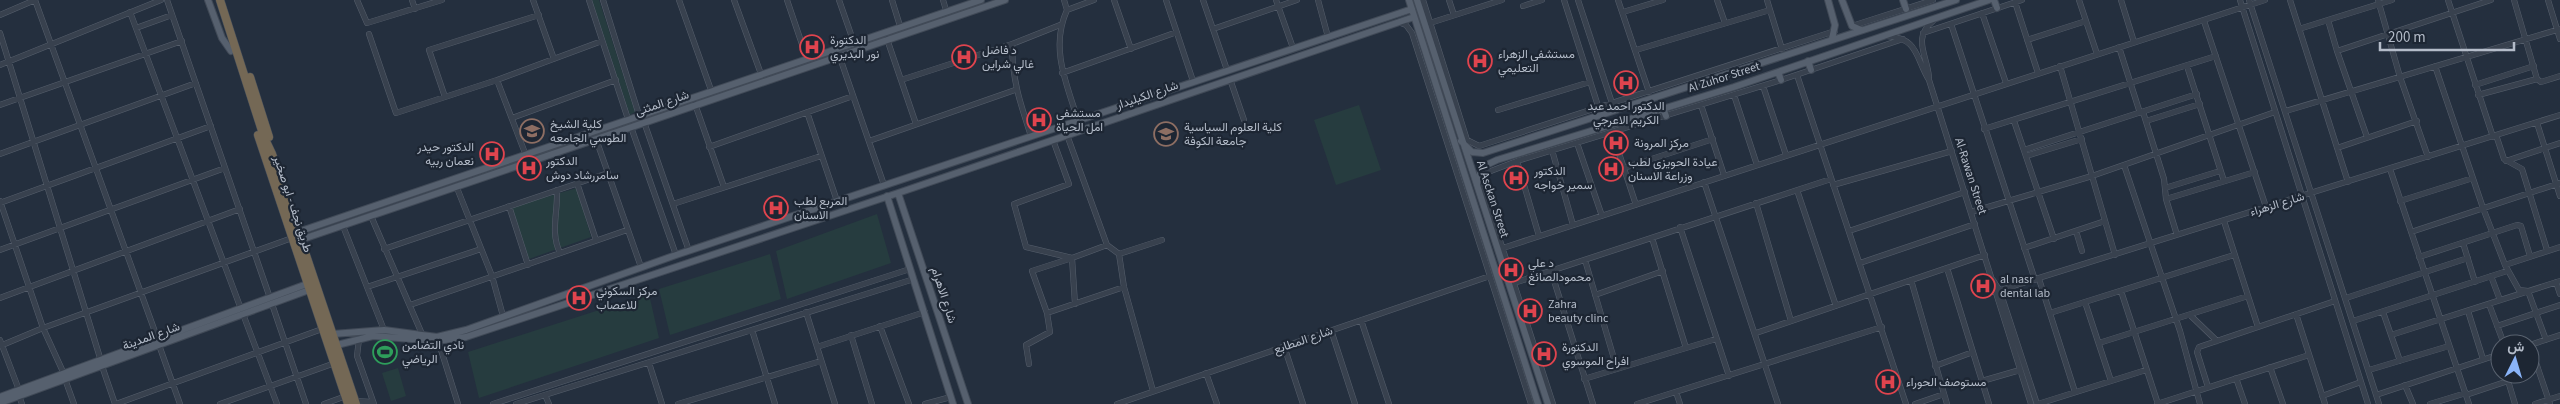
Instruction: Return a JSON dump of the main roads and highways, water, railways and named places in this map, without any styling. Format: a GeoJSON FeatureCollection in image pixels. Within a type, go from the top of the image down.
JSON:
{"type":"FeatureCollection","features":[{"type":"Feature","properties":{"kind":"highway","name":"طريق نجف - ابو صخير"},"geometry":{"type":"LineString","coordinates":[[214,0],[296,239],[333,334],[351,401]]}},
{"type":"Feature","properties":{"kind":"highway","name":"طريق نجف - ابو صخير"},"geometry":{"type":"LineString","coordinates":[[220,0],[258,120],[272,154],[298,232],[296,239],[308,287],[334,363],[351,401]]}},
{"type":"Feature","properties":{"kind":"highway"},"geometry":{"type":"LineString","coordinates":[[225,0],[260,107],[272,154]]}},
{"type":"Feature","properties":{"kind":"main road"},"geometry":{"type":"LineString","coordinates":[[208,0],[220,33],[231,51]]}},
{"type":"Feature","properties":{"kind":"main road","name":"شارع المثنى"},"geometry":{"type":"LineString","coordinates":[[298,232],[710,90],[980,0]]}},
{"type":"Feature","properties":{"kind":"main road","name":"شارع المثنى"},"geometry":{"type":"LineString","coordinates":[[296,239],[343,226],[457,188],[695,104],[1005,0]]}},
{"type":"Feature","properties":{"kind":"main road","name":"Al Asckan Street"},"geometry":{"type":"LineString","coordinates":[[1409,0],[1430,80],[1444,124],[1479,231],[1508,310],[1524,372],[1538,404]]}},
{"type":"Feature","properties":{"kind":"main road"},"geometry":{"type":"LineString","coordinates":[[1828,0],[1835,31],[1832,40]]}},
{"type":"Feature","properties":{"kind":"main road"},"geometry":{"type":"LineString","coordinates":[[1842,0],[1852,26],[1861,30]]}},
{"type":"Feature","properties":{"kind":"main road"},"geometry":{"type":"LineString","coordinates":[[1903,0],[1906,9]]}},
{"type":"Feature","properties":{"kind":"main road","name":"Al Zuhor Street"},"geometry":{"type":"LineString","coordinates":[[1461,141],[1468,149],[1479,154],[1540,135],[1600,111],[1739,71],[1861,30],[1936,2],[1956,0]]}},
{"type":"Feature","properties":{"kind":"main road","name":"Al Zuhor Street"},"geometry":{"type":"LineString","coordinates":[[1477,184],[1479,172],[1486,164],[1530,149],[1592,134],[1663,108],[1721,91],[1989,0]]}},
{"type":"Feature","properties":{"kind":"main road"},"geometry":{"type":"LineString","coordinates":[[1994,0],[1997,8]]}},
{"type":"Feature","properties":{"kind":"main road","name":"Al Asckan Street"},"geometry":{"type":"LineString","coordinates":[[1420,2],[1454,109],[1461,141],[1487,207],[1506,265],[1510,290],[1529,338],[1548,404]]}},
{"type":"Feature","properties":{"kind":"main road","name":"شارع الكيليدار"},"geometry":{"type":"LineString","coordinates":[[602,282],[676,255],[1412,9]]}},
{"type":"Feature","properties":{"kind":"main road"},"geometry":{"type":"LineString","coordinates":[[1395,14],[1398,22]]}},
{"type":"Feature","properties":{"kind":"main road","name":"شارع الكيليدار"},"geometry":{"type":"LineString","coordinates":[[582,297],[898,193],[1414,16]]}},
{"type":"Feature","properties":{"kind":"main road"},"geometry":{"type":"LineString","coordinates":[[928,17],[926,22],[931,25]]}},
{"type":"Feature","properties":{"kind":"main road"},"geometry":{"type":"LineString","coordinates":[[916,21],[921,23],[920,28]]}},
{"type":"Feature","properties":{"kind":"main road"},"geometry":{"type":"LineString","coordinates":[[1808,61],[1812,70]]}},
{"type":"Feature","properties":{"kind":"main road"},"geometry":{"type":"LineString","coordinates":[[1739,71],[1736,78],[1744,83]]}},
{"type":"Feature","properties":{"kind":"main road"},"geometry":{"type":"LineString","coordinates":[[1778,72],[1781,80]]}},
{"type":"Feature","properties":{"kind":"main road"},"geometry":{"type":"LineString","coordinates":[[1717,78],[1723,82],[1721,91]]}},
{"type":"Feature","properties":{"kind":"main road"},"geometry":{"type":"LineString","coordinates":[[1135,101],[1133,107],[1139,110]]}},
{"type":"Feature","properties":{"kind":"main road"},"geometry":{"type":"LineString","coordinates":[[1663,108],[1666,116]]}},
{"type":"Feature","properties":{"kind":"main road"},"geometry":{"type":"LineString","coordinates":[[1082,130],[1087,125],[1113,116],[1115,112],[1110,110]]}},
{"type":"Feature","properties":{"kind":"main road"},"geometry":{"type":"LineString","coordinates":[[1530,149],[1528,142],[1540,135]]}},
{"type":"Feature","properties":{"kind":"main road"},"geometry":{"type":"LineString","coordinates":[[543,147],[542,153],[548,156]]}},
{"type":"Feature","properties":{"kind":"main road"},"geometry":{"type":"LineString","coordinates":[[526,153],[533,156],[531,162]]}},
{"type":"Feature","properties":{"kind":"main road","name":"شارع الاهرام"},"geometry":{"type":"LineString","coordinates":[[898,193],[968,404]]}},
{"type":"Feature","properties":{"kind":"main road","name":"شارع الاهرام"},"geometry":{"type":"LineString","coordinates":[[888,196],[953,404]]}},
{"type":"Feature","properties":{"kind":"main road"},"geometry":{"type":"LineString","coordinates":[[900,237],[912,234]]}},
{"type":"Feature","properties":{"kind":"main road"},"geometry":{"type":"LineString","coordinates":[[622,274],[620,280],[626,282]]}},
{"type":"Feature","properties":{"kind":"main road"},"geometry":{"type":"LineString","coordinates":[[333,334],[384,330],[437,339],[466,337],[582,297],[587,292],[604,287],[605,284],[602,282],[437,339]]}},
{"type":"Feature","properties":{"kind":"main road","name":"شارع المدينة"},"geometry":{"type":"LineString","coordinates":[[0,397],[19,393],[64,377],[308,287]]}},
{"type":"Feature","properties":{"kind":"main road"},"geometry":{"type":"LineString","coordinates":[[1502,292],[1510,290]]}},
{"type":"Feature","properties":{"kind":"main road"},"geometry":{"type":"LineString","coordinates":[[1508,310],[1516,307]]}},
{"type":"Feature","properties":{"kind":"main road"},"geometry":{"type":"LineString","coordinates":[[336,345],[374,336],[424,337]]}},
{"type":"Feature","properties":{"kind":"main road"},"geometry":{"type":"LineString","coordinates":[[934,344],[942,347],[947,341]]}},
{"type":"Feature","properties":{"kind":"main road"},"geometry":{"type":"LineString","coordinates":[[938,357],[943,351],[950,352]]}},
{"type":"Feature","properties":{"kind":"main road","name":"شارع المدينة"},"geometry":{"type":"LineString","coordinates":[[0,403],[19,393]]}},
{"type":"Feature","properties":{"kind":"place","name":"الدكتورة نور البديري"},"geometry":{"type":"Point","coordinates":[812,47]}},
{"type":"Feature","properties":{"kind":"place","name":"د فاضل غالي شراين"},"geometry":{"type":"Point","coordinates":[964,57]}},
{"type":"Feature","properties":{"kind":"place","name":"مستشفى الزهراء التعليمي"},"geometry":{"type":"Point","coordinates":[1480,61]}},
{"type":"Feature","properties":{"kind":"place","name":"الدكتور احمد عبد الكريم الاعرجي"},"geometry":{"type":"Point","coordinates":[1626,83]}},
{"type":"Feature","properties":{"kind":"place","name":"مستشفى امل الحياة"},"geometry":{"type":"Point","coordinates":[1039,120]}},
{"type":"Feature","properties":{"kind":"place","name":"كلية الشيخ الطوسي الجامعه"},"geometry":{"type":"Point","coordinates":[532,131]}},
{"type":"Feature","properties":{"kind":"place","name":"كلية العلوم السياسية جامعة الكوفة"},"geometry":{"type":"Point","coordinates":[1166,134]}},
{"type":"Feature","properties":{"kind":"place","name":"مركز المرونة"},"geometry":{"type":"Point","coordinates":[1616,143]}},
{"type":"Feature","properties":{"kind":"place","name":"الدكتور حيدر نعمان ربيه"},"geometry":{"type":"Point","coordinates":[492,154]}},
{"type":"Feature","properties":{"kind":"place","name":"الدكتور سامررشاد دوش"},"geometry":{"type":"Point","coordinates":[529,168]}},
{"type":"Feature","properties":{"kind":"place","name":"عيادة الحويزي لطب وزراعة الاسنان"},"geometry":{"type":"Point","coordinates":[1611,169]}},
{"type":"Feature","properties":{"kind":"place","name":"الدكتور سمير خواجه"},"geometry":{"type":"Point","coordinates":[1516,178]}},
{"type":"Feature","properties":{"kind":"place","name":"المربع لطب الاسنان"},"geometry":{"type":"Point","coordinates":[776,208]}},
{"type":"Feature","properties":{"kind":"place","name":"د علي محمودالصائغ"},"geometry":{"type":"Point","coordinates":[1511,270]}},
{"type":"Feature","properties":{"kind":"place","name":"al nasr dental lab"},"geometry":{"type":"Point","coordinates":[1983,286]}},
{"type":"Feature","properties":{"kind":"place","name":"مركز السكوني للاعصاب"},"geometry":{"type":"Point","coordinates":[579,298]}},
{"type":"Feature","properties":{"kind":"place","name":"Zahra beauty clinc"},"geometry":{"type":"Point","coordinates":[1530,311]}},
{"type":"Feature","properties":{"kind":"place","name":"نادي التضامن الرياضي"},"geometry":{"type":"Point","coordinates":[385,352]}},
{"type":"Feature","properties":{"kind":"place","name":"الدكتورة افراح الموسوي"},"geometry":{"type":"Point","coordinates":[1544,354]}},
{"type":"Feature","properties":{"kind":"place","name":"مستوصف الحوراء"},"geometry":{"type":"Point","coordinates":[1888,382]}}]}
